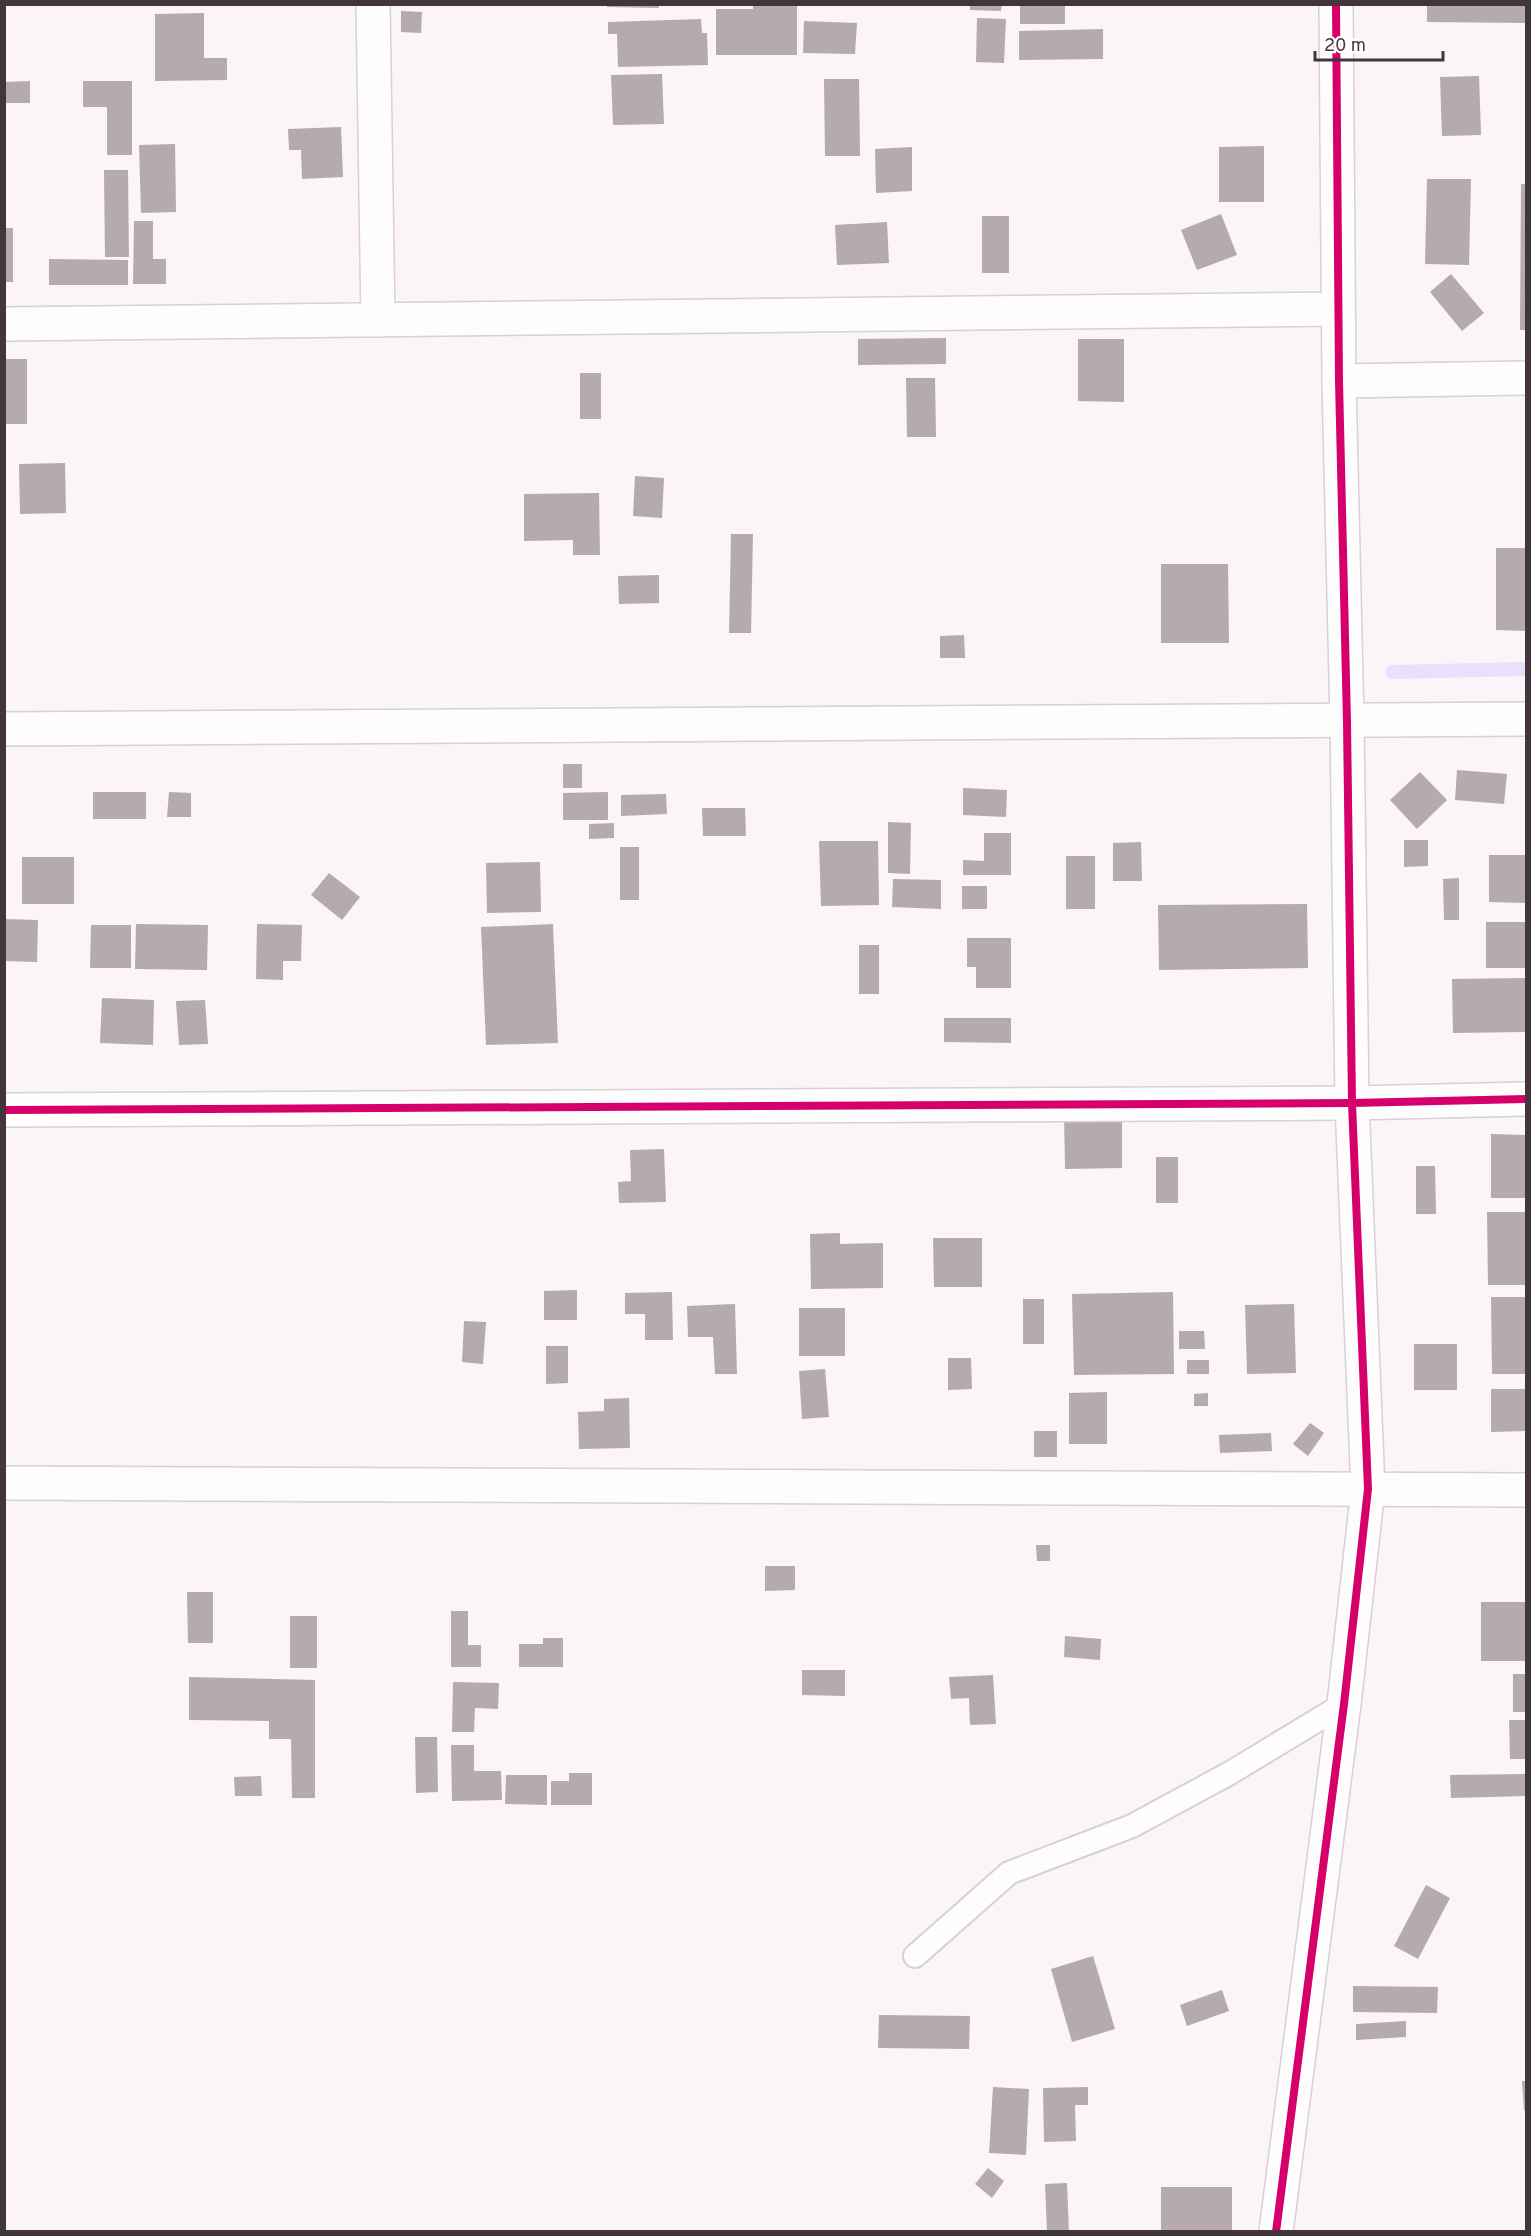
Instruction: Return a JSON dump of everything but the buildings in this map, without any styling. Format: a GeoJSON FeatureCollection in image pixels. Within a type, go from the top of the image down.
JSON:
{"type":"FeatureCollection","features":[{"type":"Feature","properties":{"kind":"street"},"geometry":{"type":"LineString","coordinates":[[374,4],[378,320]]}},
{"type":"Feature","properties":{"kind":"street"},"geometry":{"type":"LineString","coordinates":[[1276,2232],[1344,1704],[1368,1489],[1352,1103],[1347,722],[1339,381],[1336,4]]}},
{"type":"Feature","properties":{"kind":"street"},"geometry":{"type":"LineString","coordinates":[[4,324],[1338,309]]}},
{"type":"Feature","properties":{"kind":"street"},"geometry":{"type":"LineString","coordinates":[[1339,381],[1527,378]]}},
{"type":"Feature","properties":{"kind":"street"},"geometry":{"type":"LineString","coordinates":[[4,729],[1347,722],[1527,719]]}},
{"type":"Feature","properties":{"kind":"street"},"geometry":{"type":"LineString","coordinates":[[4,1110],[1352,1103],[1527,1099]]}},
{"type":"Feature","properties":{"kind":"street"},"geometry":{"type":"LineString","coordinates":[[4,1483],[1527,1490]]}},
{"type":"Feature","properties":{"kind":"lane"},"geometry":{"type":"LineString","coordinates":[[915,1956],[1009,1873],[1132,1826],[1230,1773],[1344,1704]]}},
{"type":"Feature","properties":{"kind":"waterway"},"geometry":{"type":"LineString","coordinates":[[1392,672],[1526,669]]}},
{"type":"Feature","properties":{"kind":"cycle path"},"geometry":{"type":"LineString","coordinates":[[1276,2232],[1344,1704],[1368,1489],[1352,1103],[1347,722],[1339,381],[1336,4]]}},
{"type":"Feature","properties":{"kind":"cycle path"},"geometry":{"type":"LineString","coordinates":[[4,1110],[1352,1103],[1526,1099]]}}]}
